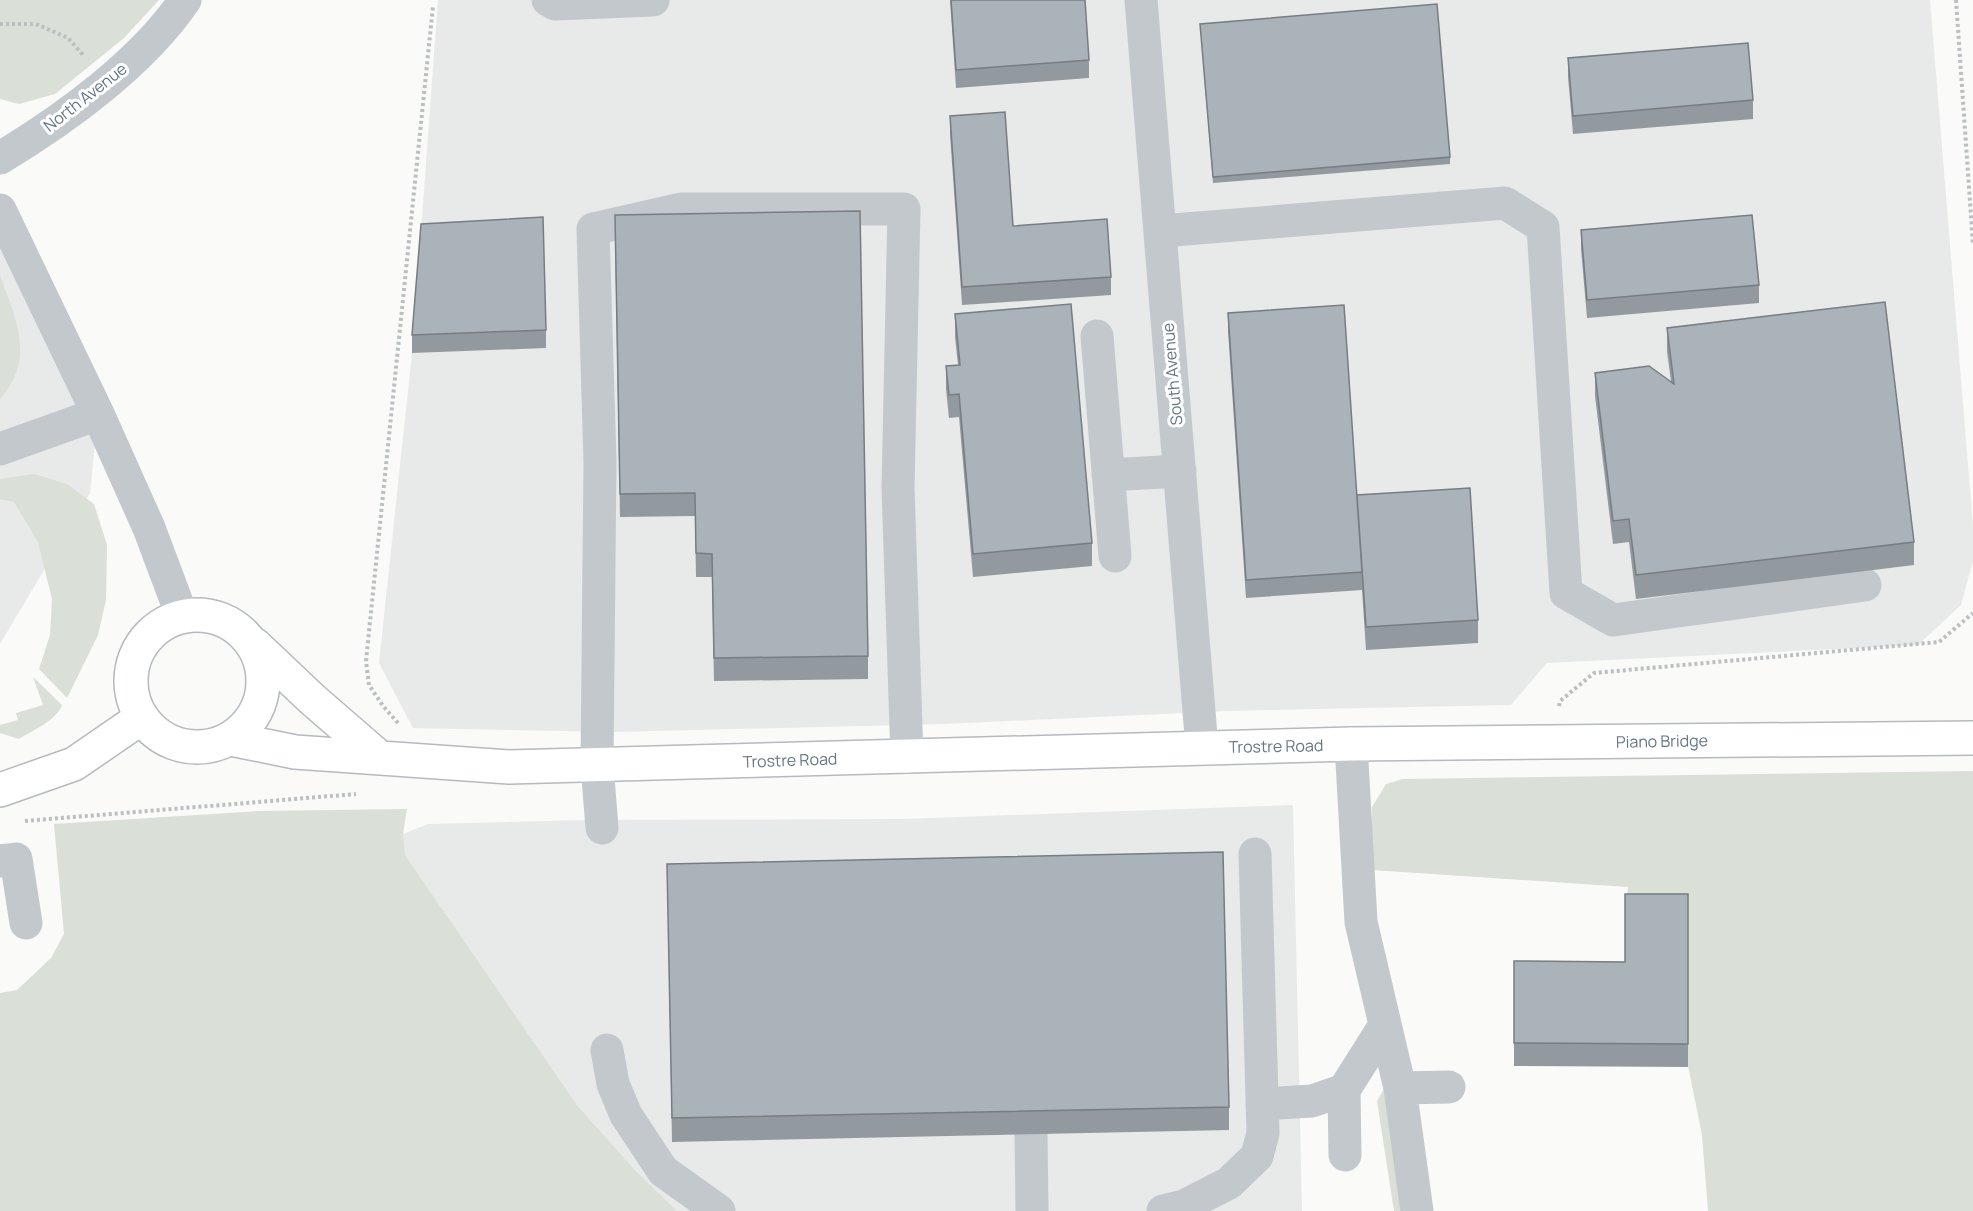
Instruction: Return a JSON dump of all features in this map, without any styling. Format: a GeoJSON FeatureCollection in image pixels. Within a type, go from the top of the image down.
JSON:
{"type":"FeatureCollection","features":[{"type":"Feature","properties":{"kind":"main road","name":"Trostre Road"},"geometry":{"type":"LineString","coordinates":[[205,614],[239,629],[250,641],[261,662],[264,676],[258,703],[238,733],[209,747],[188,748],[161,738],[141,718],[130,686],[132,664],[142,643],[152,631],[182,616],[205,614]]}},
{"type":"Feature","properties":{"kind":"main road"},"geometry":{"type":"LineString","coordinates":[[250,641],[380,758]]}},
{"type":"Feature","properties":{"kind":"main road"},"geometry":{"type":"LineString","coordinates":[[0,790],[74,764],[141,718]]}},
{"type":"Feature","properties":{"kind":"main road","name":"Trostre Road"},"geometry":{"type":"LineString","coordinates":[[238,733],[295,752],[509,767],[1351,744]]}},
{"type":"Feature","properties":{"kind":"main road","name":"Piano Bridge"},"geometry":{"type":"LineString","coordinates":[[1351,744],[1973,738]]}},
{"type":"Feature","properties":{"kind":"street","name":"North Avenue"},"geometry":{"type":"LineString","coordinates":[[0,158],[27,142],[107,83],[170,22],[185,0]]}},
{"type":"Feature","properties":{"kind":"street"},"geometry":{"type":"LineString","coordinates":[[548,0],[555,4],[653,0]]}},
{"type":"Feature","properties":{"kind":"street","name":"South Avenue"},"geometry":{"type":"LineString","coordinates":[[1141,0],[1203,748]]}},
{"type":"Feature","properties":{"kind":"street"},"geometry":{"type":"LineString","coordinates":[[1161,231],[1505,202],[1543,227],[1566,593],[1613,620],[1865,585]]}},
{"type":"Feature","properties":{"kind":"street"},"geometry":{"type":"LineString","coordinates":[[603,828],[597,765],[600,462],[593,229],[681,209],[904,209],[898,488],[908,757]]}},
{"type":"Feature","properties":{"kind":"street"},"geometry":{"type":"LineString","coordinates":[[0,210],[98,414],[149,528],[182,616]]}},
{"type":"Feature","properties":{"kind":"street"},"geometry":{"type":"LineString","coordinates":[[1097,336],[1115,556]]}},
{"type":"Feature","properties":{"kind":"street"},"geometry":{"type":"LineString","coordinates":[[0,449],[98,414]]}},
{"type":"Feature","properties":{"kind":"street"},"geometry":{"type":"LineString","coordinates":[[1108,475],[1180,471]]}},
{"type":"Feature","properties":{"kind":"street"},"geometry":{"type":"LineString","coordinates":[[1351,744],[1361,922],[1400,1088],[1417,1211]]}},
{"type":"Feature","properties":{"kind":"street"},"geometry":{"type":"LineString","coordinates":[[1162,1211],[1184,1206],[1229,1182],[1257,1156],[1263,1133],[1255,854]]}},
{"type":"Feature","properties":{"kind":"street"},"geometry":{"type":"LineString","coordinates":[[0,861],[16,859],[26,922]]}},
{"type":"Feature","properties":{"kind":"street"},"geometry":{"type":"LineString","coordinates":[[1345,1155],[1344,1090],[1386,1025]]}},
{"type":"Feature","properties":{"kind":"street"},"geometry":{"type":"LineString","coordinates":[[606,1050],[613,1084],[626,1115],[663,1171],[719,1211]]}},
{"type":"Feature","properties":{"kind":"street"},"geometry":{"type":"LineString","coordinates":[[1400,1088],[1449,1087]]}},
{"type":"Feature","properties":{"kind":"street"},"geometry":{"type":"LineString","coordinates":[[1262,1104],[1312,1101],[1344,1090]]}},
{"type":"Feature","properties":{"kind":"street"},"geometry":{"type":"LineString","coordinates":[[1031,1134],[1032,1211]]}},
{"type":"Feature","properties":{"kind":"path"},"geometry":{"type":"LineString","coordinates":[[1956,0],[1973,245]]}},
{"type":"Feature","properties":{"kind":"path"},"geometry":{"type":"LineString","coordinates":[[398,724],[369,685],[366,661],[433,6]]}},
{"type":"Feature","properties":{"kind":"path"},"geometry":{"type":"LineString","coordinates":[[0,24],[36,24],[68,38],[87,59]]}},
{"type":"Feature","properties":{"kind":"path"},"geometry":{"type":"LineString","coordinates":[[1551,742],[1560,701],[1594,673],[1939,642],[1973,613]]}},
{"type":"Feature","properties":{"kind":"path"},"geometry":{"type":"LineString","coordinates":[[16,820],[50,820],[367,794]]}},
{"type":"Feature","properties":{"kind":"shaded area"},"geometry":{"type":"Polygon","coordinates":[[[0,0],[159,0],[124,38],[55,94],[19,104],[0,99],[0,0]]]}},
{"type":"Feature","properties":{"kind":"shaded area"},"geometry":{"type":"Polygon","coordinates":[[[438,0],[1930,0],[1973,526],[1973,561],[1961,605],[1918,645],[1547,663],[1511,705],[1227,711],[943,724],[614,732],[413,728],[379,663],[412,353],[438,0]]]}},
{"type":"Feature","properties":{"kind":"shaded area"},"geometry":{"type":"Polygon","coordinates":[[[0,210],[98,414],[90,493],[0,644],[0,210]]]}},
{"type":"Feature","properties":{"kind":"shaded area"},"geometry":{"type":"Polygon","coordinates":[[[0,275],[17,325],[20,350],[15,376],[0,400],[0,275]]]}},
{"type":"Feature","properties":{"kind":"shaded area"},"geometry":{"type":"Polygon","coordinates":[[[34,474],[67,484],[94,504],[107,545],[106,600],[98,635],[67,698],[39,669],[50,635],[52,599],[38,542],[14,502],[0,499],[0,479],[34,474]]]}},
{"type":"Feature","properties":{"kind":"shaded area"},"geometry":{"type":"Polygon","coordinates":[[[33,677],[62,705],[59,711],[37,729],[19,739],[0,733],[0,725],[18,720],[16,713],[43,705],[33,677]]]}},
{"type":"Feature","properties":{"kind":"shaded area"},"geometry":{"type":"Polygon","coordinates":[[[1973,771],[1973,1211],[1708,1211],[1702,1135],[1687,1061],[1625,917],[1628,887],[1372,870],[1372,807],[1386,784],[1403,779],[1973,771]]]}},
{"type":"Feature","properties":{"kind":"shaded area"},"geometry":{"type":"Polygon","coordinates":[[[1293,805],[1302,1211],[677,1211],[635,1170],[577,1105],[405,855],[403,834],[428,824],[584,820],[903,819],[1293,805]]]}},
{"type":"Feature","properties":{"kind":"shaded area"},"geometry":{"type":"Polygon","coordinates":[[[407,809],[403,834],[405,855],[577,1105],[635,1170],[677,1211],[0,1211],[0,993],[17,990],[51,958],[64,934],[54,824],[258,811],[407,809]]]}},
{"type":"Feature","properties":{"kind":"shaded area"},"geometry":{"type":"Polygon","coordinates":[[[1386,1085],[1403,1211],[1394,1211],[1377,1101],[1386,1085]]]}},
{"type":"Feature","properties":{"kind":"building"},"geometry":{"type":"Polygon","coordinates":[[[951,0],[1085,0],[1089,60],[956,70],[951,0]]]}},
{"type":"Feature","properties":{"kind":"building"},"geometry":{"type":"Polygon","coordinates":[[[1437,4],[1450,157],[1213,177],[1200,24],[1437,4]]]}},
{"type":"Feature","properties":{"kind":"building"},"geometry":{"type":"Polygon","coordinates":[[[1748,43],[1753,100],[1573,116],[1568,58],[1748,43]]]}},
{"type":"Feature","properties":{"kind":"building"},"geometry":{"type":"Polygon","coordinates":[[[1005,112],[1013,226],[1107,219],[1111,277],[962,287],[950,116],[1005,112]]]}},
{"type":"Feature","properties":{"kind":"building"},"geometry":{"type":"Polygon","coordinates":[[[860,211],[868,656],[714,658],[712,554],[696,553],[695,493],[620,494],[615,215],[860,211]]]}},
{"type":"Feature","properties":{"kind":"building"},"geometry":{"type":"Polygon","coordinates":[[[1752,215],[1759,285],[1587,300],[1581,230],[1752,215]]]}},
{"type":"Feature","properties":{"kind":"building"},"geometry":{"type":"Polygon","coordinates":[[[543,217],[546,330],[412,335],[421,224],[543,217]]]}},
{"type":"Feature","properties":{"kind":"building"},"geometry":{"type":"Polygon","coordinates":[[[1885,302],[1914,542],[1636,575],[1629,519],[1613,521],[1595,373],[1649,366],[1674,384],[1667,328],[1885,302]]]}},
{"type":"Feature","properties":{"kind":"building"},"geometry":{"type":"Polygon","coordinates":[[[1071,304],[1092,543],[973,554],[959,394],[949,395],[946,366],[960,365],[955,314],[1071,304]]]}},
{"type":"Feature","properties":{"kind":"building"},"geometry":{"type":"Polygon","coordinates":[[[1344,305],[1362,572],[1246,580],[1228,313],[1344,305]]]}},
{"type":"Feature","properties":{"kind":"building"},"geometry":{"type":"Polygon","coordinates":[[[1470,488],[1478,620],[1366,627],[1357,495],[1470,488]]]}},
{"type":"Feature","properties":{"kind":"building"},"geometry":{"type":"Polygon","coordinates":[[[1223,852],[1229,1107],[672,1118],[667,864],[1223,852]]]}},
{"type":"Feature","properties":{"kind":"building"},"geometry":{"type":"Polygon","coordinates":[[[1625,894],[1688,894],[1688,1044],[1514,1043],[1514,961],[1625,962],[1625,894]]]}}]}
